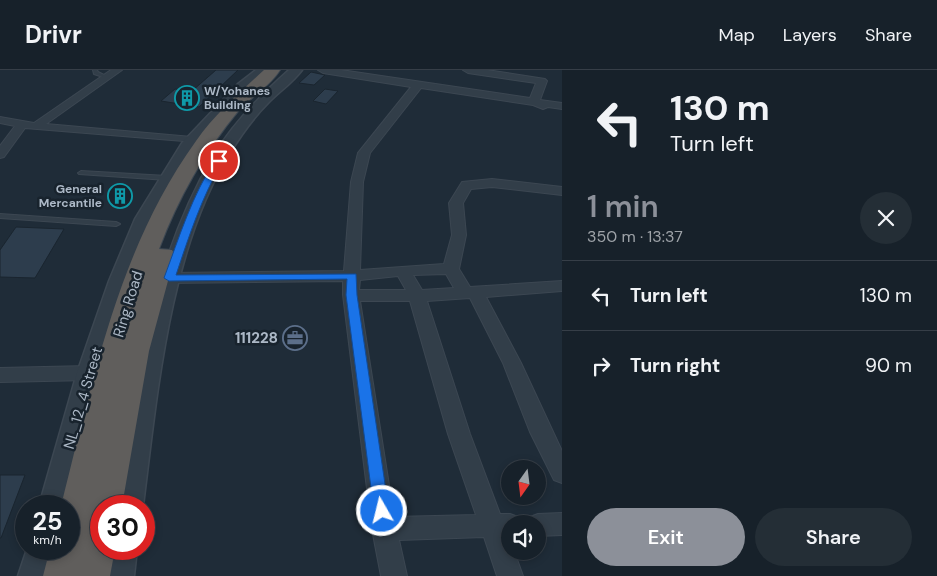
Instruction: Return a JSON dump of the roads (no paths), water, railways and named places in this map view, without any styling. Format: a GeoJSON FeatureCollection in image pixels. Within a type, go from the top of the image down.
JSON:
{"type":"FeatureCollection","features":[{"type":"Feature","properties":{"kind":"highway","name":"Ring Road"},"geometry":{"type":"LineString","coordinates":[[63,576],[115,347],[133,284],[154,227],[189,162],[212,131],[240,100],[273,70]]}},
{"type":"Feature","properties":{"kind":"highway","name":"Ring Road"},"geometry":{"type":"LineString","coordinates":[[106,495],[135,351],[168,237],[198,170],[247,107],[285,70]]}},
{"type":"Feature","properties":{"kind":"highway"},"geometry":{"type":"LineString","coordinates":[[90,576],[93,560]]}},
{"type":"Feature","properties":{"kind":"street"},"geometry":{"type":"LineString","coordinates":[[36,127],[117,70]]}},
{"type":"Feature","properties":{"kind":"street","name":"NL_12_4 Street"},"geometry":{"type":"LineString","coordinates":[[56,495],[89,373],[119,281],[144,218],[192,140],[242,87],[263,70]]}},
{"type":"Feature","properties":{"kind":"street"},"geometry":{"type":"LineString","coordinates":[[131,495],[169,278],[192,215],[210,175],[252,114],[296,70]]}},
{"type":"Feature","properties":{"kind":"street"},"geometry":{"type":"LineString","coordinates":[[323,70],[382,74],[418,86],[562,106]]}},
{"type":"Feature","properties":{"kind":"street"},"geometry":{"type":"LineString","coordinates":[[468,70],[542,81]]}},
{"type":"Feature","properties":{"kind":"street"},"geometry":{"type":"LineString","coordinates":[[534,101],[545,70]]}},
{"type":"Feature","properties":{"kind":"street"},"geometry":{"type":"LineString","coordinates":[[394,576],[384,529],[351,295],[357,182],[364,153],[418,86]]}},
{"type":"Feature","properties":{"kind":"street"},"geometry":{"type":"LineString","coordinates":[[534,101],[562,116]]}},
{"type":"Feature","properties":{"kind":"street"},"geometry":{"type":"LineString","coordinates":[[0,120],[20,127]]}},
{"type":"Feature","properties":{"kind":"street"},"geometry":{"type":"LineString","coordinates":[[0,154],[20,127]]}},
{"type":"Feature","properties":{"kind":"street"},"geometry":{"type":"LineString","coordinates":[[0,128],[36,127],[192,140]]}},
{"type":"Feature","properties":{"kind":"street"},"geometry":{"type":"LineString","coordinates":[[451,269],[459,230],[455,210],[456,198],[467,185],[492,184],[562,191]]}},
{"type":"Feature","properties":{"kind":"street"},"geometry":{"type":"LineString","coordinates":[[169,278],[352,276],[451,269]]}},
{"type":"Feature","properties":{"kind":"street"},"geometry":{"type":"LineString","coordinates":[[451,269],[470,292],[512,363],[541,432],[562,473]]}},
{"type":"Feature","properties":{"kind":"street"},"geometry":{"type":"LineString","coordinates":[[403,271],[417,296],[459,434],[500,525],[510,576]]}},
{"type":"Feature","properties":{"kind":"street"},"geometry":{"type":"LineString","coordinates":[[351,295],[417,296],[562,286]]}},
{"type":"Feature","properties":{"kind":"street"},"geometry":{"type":"LineString","coordinates":[[0,375],[89,373]]}},
{"type":"Feature","properties":{"kind":"street"},"geometry":{"type":"LineString","coordinates":[[546,525],[562,524]]}},
{"type":"Feature","properties":{"kind":"street"},"geometry":{"type":"LineString","coordinates":[[384,529],[500,525]]}},
{"type":"Feature","properties":{"kind":"street"},"geometry":{"type":"LineString","coordinates":[[34,576],[39,560]]}},
{"type":"Feature","properties":{"kind":"street"},"geometry":{"type":"LineString","coordinates":[[118,576],[120,560]]}},
{"type":"Feature","properties":{"kind":"lane"},"geometry":{"type":"LineString","coordinates":[[95,70],[96,73],[106,77]]}},
{"type":"Feature","properties":{"kind":"lane"},"geometry":{"type":"LineString","coordinates":[[81,173],[167,178]]}},
{"type":"Feature","properties":{"kind":"lane"},"geometry":{"type":"LineString","coordinates":[[0,216],[116,224]]}},
{"type":"Feature","properties":{"kind":"place","name":"W/Yohanes Building"},"geometry":{"type":"Point","coordinates":[187,98]}},
{"type":"Feature","properties":{"kind":"place","name":"General Mercantile"},"geometry":{"type":"Point","coordinates":[120,196]}},
{"type":"Feature","properties":{"kind":"place","name":"111228"},"geometry":{"type":"Point","coordinates":[295,338]}}]}
